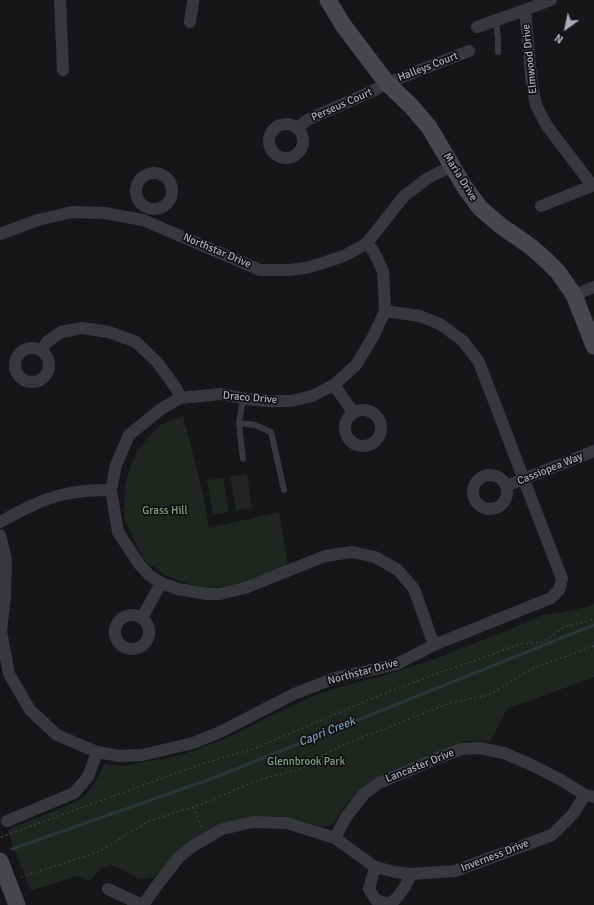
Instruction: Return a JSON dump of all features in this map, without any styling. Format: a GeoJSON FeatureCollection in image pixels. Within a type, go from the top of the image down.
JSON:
{"type":"FeatureCollection","features":[{"type":"Feature","properties":{"kind":"street"},"geometry":{"type":"LineString","coordinates":[[60,0],[62,70]]}},
{"type":"Feature","properties":{"kind":"street"},"geometry":{"type":"LineString","coordinates":[[190,22],[194,3],[193,0]]}},
{"type":"Feature","properties":{"kind":"street","name":"Maria Drive"},"geometry":{"type":"LineString","coordinates":[[328,0],[343,25],[388,83],[429,127],[468,192],[480,208],[501,226],[530,246],[558,272],[574,295],[594,346]]}},
{"type":"Feature","properties":{"kind":"street"},"geometry":{"type":"LineString","coordinates":[[478,27],[551,0]]}},
{"type":"Feature","properties":{"kind":"street","name":"Elmwood Drive"},"geometry":{"type":"LineString","coordinates":[[525,10],[532,86],[536,105],[547,126],[593,185]]}},
{"type":"Feature","properties":{"kind":"street","name":"Halleys Court"},"geometry":{"type":"LineString","coordinates":[[388,83],[469,51]]}},
{"type":"Feature","properties":{"kind":"street","name":"Perseus Court"},"geometry":{"type":"LineString","coordinates":[[297,128],[309,119],[388,83]]}},
{"type":"Feature","properties":{"kind":"street","name":"Northstar Drive"},"geometry":{"type":"LineString","coordinates":[[0,234],[38,220],[72,212],[105,213],[143,220],[260,270],[288,270],[306,268],[346,255],[367,243],[404,196],[428,178],[452,166]]}},
{"type":"Feature","properties":{"kind":"street"},"geometry":{"type":"LineString","coordinates":[[541,206],[593,185]]}},
{"type":"Feature","properties":{"kind":"street"},"geometry":{"type":"LineString","coordinates":[[143,220],[148,208]]}},
{"type":"Feature","properties":{"kind":"street","name":"Draco Drive"},"geometry":{"type":"LineString","coordinates":[[367,243],[374,252],[383,272],[385,311],[373,337],[356,365],[334,385],[312,396],[291,401],[267,401],[222,394],[180,398],[129,435],[116,466],[111,490],[118,532],[139,564],[149,574],[162,583],[183,590],[207,594],[220,594],[245,588],[325,556],[352,552],[375,557],[398,570],[414,589],[434,645]]}},
{"type":"Feature","properties":{"kind":"street"},"geometry":{"type":"LineString","coordinates":[[574,295],[594,287]]}},
{"type":"Feature","properties":{"kind":"street","name":"Northstar Drive"},"geometry":{"type":"LineString","coordinates":[[0,535],[6,559],[5,597],[1,631],[9,674],[30,710],[57,735],[97,752],[120,756],[142,755],[194,743],[220,732],[294,694],[335,678],[397,664],[434,645],[551,598],[559,590],[562,579],[478,362],[463,341],[440,324],[420,316],[385,311]]}},
{"type":"Feature","properties":{"kind":"street"},"geometry":{"type":"LineString","coordinates":[[42,350],[47,342],[61,332],[82,328],[109,332],[136,342],[157,362],[176,388],[180,398]]}},
{"type":"Feature","properties":{"kind":"street"},"geometry":{"type":"LineString","coordinates":[[334,385],[353,412]]}},
{"type":"Feature","properties":{"kind":"street","name":"Cassiopea Way"},"geometry":{"type":"LineString","coordinates":[[506,486],[594,451]]}},
{"type":"Feature","properties":{"kind":"street"},"geometry":{"type":"LineString","coordinates":[[0,522],[39,502],[65,494],[111,490]]}},
{"type":"Feature","properties":{"kind":"street"},"geometry":{"type":"LineString","coordinates":[[142,618],[162,583]]}},
{"type":"Feature","properties":{"kind":"street","name":"Lancaster Drive"},"geometry":{"type":"LineString","coordinates":[[335,838],[346,817],[364,794],[379,782],[462,749],[479,748],[504,753],[562,780],[589,796]]}},
{"type":"Feature","properties":{"kind":"street"},"geometry":{"type":"LineString","coordinates":[[7,821],[74,793],[88,777],[97,752]]}},
{"type":"Feature","properties":{"kind":"street","name":"Inverness Drive"},"geometry":{"type":"LineString","coordinates":[[142,905],[179,857],[193,846],[222,829],[253,822],[287,823],[335,838],[375,867],[411,874],[455,871],[552,835],[589,796]]}},
{"type":"Feature","properties":{"kind":"street"},"geometry":{"type":"LineString","coordinates":[[0,861],[17,905]]}},
{"type":"Feature","properties":{"kind":"street"},"geometry":{"type":"LineString","coordinates":[[375,867],[369,889],[376,900],[388,904],[396,899],[411,874]]}},
{"type":"Feature","properties":{"kind":"street"},"geometry":{"type":"LineString","coordinates":[[108,889],[142,905]]}},
{"type":"Feature","properties":{"kind":"lane"},"geometry":{"type":"LineString","coordinates":[[496,20],[498,52]]}},
{"type":"Feature","properties":{"kind":"lane"},"geometry":{"type":"LineString","coordinates":[[243,398],[239,423],[243,459]]}},
{"type":"Feature","properties":{"kind":"lane"},"geometry":{"type":"LineString","coordinates":[[239,423],[255,425],[271,432],[284,490]]}},
{"type":"Feature","properties":{"kind":"path"},"geometry":{"type":"LineString","coordinates":[[1,837],[204,763],[256,748],[373,698],[432,675],[518,644],[544,642],[564,627],[594,619]]}},
{"type":"Feature","properties":{"kind":"path"},"geometry":{"type":"LineString","coordinates":[[8,881],[98,852],[149,821],[202,804],[258,780],[300,769],[338,747],[450,703],[489,695],[533,668],[594,646]]}},
{"type":"Feature","properties":{"kind":"path"},"geometry":{"type":"LineString","coordinates":[[193,807],[207,838]]}},
{"type":"Feature","properties":{"kind":"green space","name":"Grass Hill"},"geometry":{"type":"Polygon","coordinates":[[[183,416],[203,493],[209,528],[279,512],[288,566],[236,586],[208,588],[185,583],[165,575],[144,560],[124,518],[125,486],[137,451],[162,424],[183,416]]]}},
{"type":"Feature","properties":{"kind":"green space"},"geometry":{"type":"Polygon","coordinates":[[[247,474],[252,508],[236,511],[230,476],[247,474]]]}},
{"type":"Feature","properties":{"kind":"green space"},"geometry":{"type":"Polygon","coordinates":[[[223,478],[229,512],[213,515],[207,480],[223,478]]]}},
{"type":"Feature","properties":{"kind":"green space","name":"Glennbrook Park"},"geometry":{"type":"Polygon","coordinates":[[[594,604],[594,677],[507,709],[490,742],[465,741],[377,778],[360,790],[346,804],[334,823],[329,826],[323,827],[289,817],[251,817],[220,824],[195,838],[182,848],[159,873],[153,877],[144,879],[137,878],[111,865],[100,869],[90,881],[77,876],[33,890],[30,889],[7,830],[76,802],[86,794],[97,779],[104,764],[123,766],[172,757],[196,750],[235,734],[320,693],[386,675],[432,660],[516,627],[537,617],[594,604]]]}},
{"type":"Feature","properties":{"kind":"waterway","name":"Capri Creek"},"geometry":{"type":"LineString","coordinates":[[12,849],[216,777],[594,625]]}}]}
